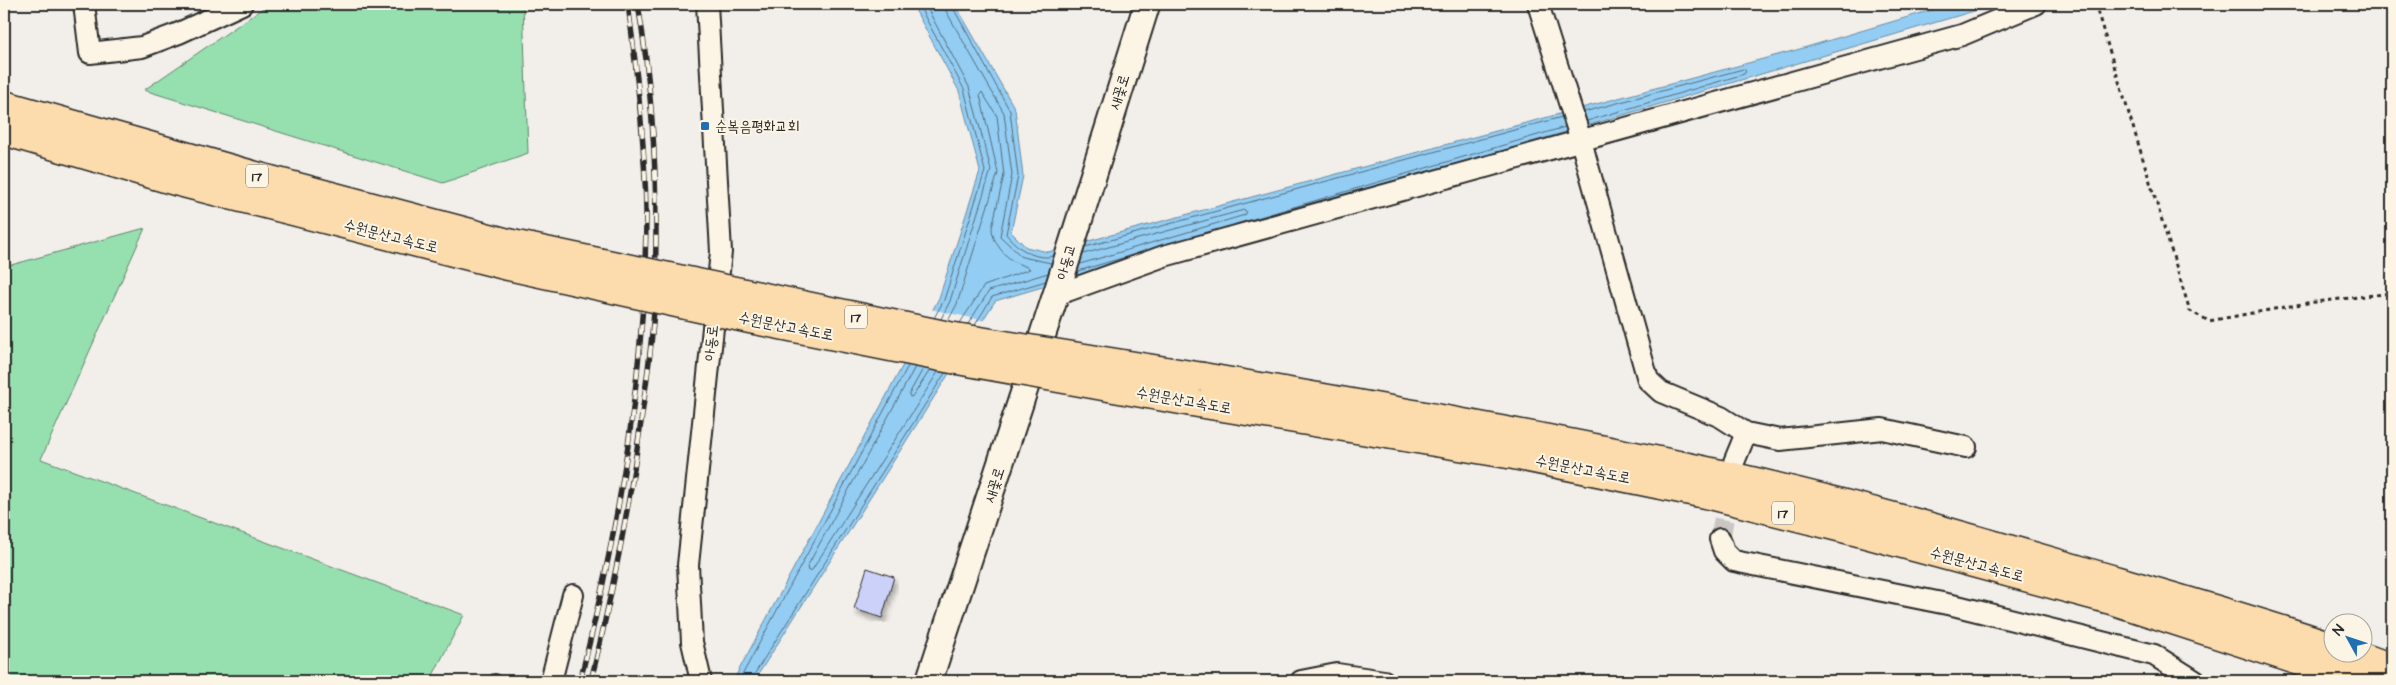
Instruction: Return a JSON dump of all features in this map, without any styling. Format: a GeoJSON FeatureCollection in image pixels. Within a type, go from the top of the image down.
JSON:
{"type":"FeatureCollection","features":[{"type":"Feature","properties":{"kind":"highway","name":"수원문산고속도로"},"geometry":{"type":"LineString","coordinates":[[4,105],[263,178],[508,255],[750,319],[932,355],[1192,402],[1514,455],[1710,494],[2111,600],[2361,681]]}},
{"type":"Feature","properties":{"kind":"highway","name":"수원문산고속도로"},"geometry":{"type":"LineString","coordinates":[[4,131],[179,182],[508,255],[949,336],[1203,377],[1492,428],[1699,469],[1814,496],[1981,541],[2324,644]]}},
{"type":"Feature","properties":{"kind":"highway"},"geometry":{"type":"LineString","coordinates":[[2374,661],[2392,668]]}},
{"type":"Feature","properties":{"kind":"street"},"geometry":{"type":"LineString","coordinates":[[84,4],[90,52],[142,47],[179,33],[242,4]]}},
{"type":"Feature","properties":{"kind":"street","name":"아동로"},"geometry":{"type":"LineString","coordinates":[[701,681],[692,642],[688,565],[721,252],[707,4]]}},
{"type":"Feature","properties":{"kind":"street","name":"새꽃로"},"geometry":{"type":"LineString","coordinates":[[1073,237],[1148,4]]}},
{"type":"Feature","properties":{"kind":"street"},"geometry":{"type":"LineString","coordinates":[[1538,4],[1580,137],[1648,380],[1661,392],[1727,420],[1746,433],[1780,440],[1882,429],[1966,446]]}},
{"type":"Feature","properties":{"kind":"street"},"geometry":{"type":"LineString","coordinates":[[1057,292],[1164,256],[1580,137],[1962,35],[2036,4]]}},
{"type":"Feature","properties":{"kind":"street","name":"아동교"},"geometry":{"type":"LineString","coordinates":[[1057,292],[1073,237]]}},
{"type":"Feature","properties":{"kind":"street","name":"새꽃로"},"geometry":{"type":"LineString","coordinates":[[929,681],[1057,292]]}},
{"type":"Feature","properties":{"kind":"street"},"geometry":{"type":"LineString","coordinates":[[1734,462],[1746,433]]}},
{"type":"Feature","properties":{"kind":"street"},"geometry":{"type":"LineString","coordinates":[[1720,539],[1724,551],[1734,561],[1957,606],[2154,655],[2195,681]]}},
{"type":"Feature","properties":{"kind":"street"},"geometry":{"type":"LineString","coordinates":[[551,681],[573,595]]}},
{"type":"Feature","properties":{"kind":"street"},"geometry":{"type":"LineString","coordinates":[[1301,681],[1337,674],[1384,681]]}},
{"type":"Feature","properties":{"kind":"path"},"geometry":{"type":"LineString","coordinates":[[2095,4],[2190,311],[2209,321],[2307,303],[2392,293]]}},
{"type":"Feature","properties":{"kind":"green space"},"geometry":{"type":"Polygon","coordinates":[[[269,4],[523,4],[528,153],[443,183],[144,90],[269,4]]]}},
{"type":"Feature","properties":{"kind":"green space"},"geometry":{"type":"Polygon","coordinates":[[[145,228],[41,459],[464,615],[430,681],[4,681],[4,267],[145,228]]]}},
{"type":"Feature","properties":{"kind":"water"},"geometry":{"type":"Polygon","coordinates":[[[912,4],[955,4],[1015,109],[1023,176],[1011,232],[1026,247],[1048,252],[1800,49],[1952,4],[1991,4],[1974,11],[995,301],[754,681],[733,681],[939,298],[980,171],[959,91],[912,4]]]}},
{"type":"Feature","properties":{"kind":"pier"},"geometry":{"type":"Polygon","coordinates":[[[930,309],[986,321],[953,374],[901,364],[930,309]]]}},
{"type":"Feature","properties":{"kind":"building"},"geometry":{"type":"Polygon","coordinates":[[[867,568],[894,577],[882,618],[854,609],[867,568]]]}},
{"type":"Feature","properties":{"kind":"tunnel"},"geometry":{"type":"LineString","coordinates":[[1720,539],[1730,487]]}},
{"type":"Feature","properties":{"kind":"railway"},"geometry":{"type":"LineString","coordinates":[[580,681],[607,566],[618,507],[628,448],[641,330],[645,270],[646,211],[644,159],[628,4]]}},
{"type":"Feature","properties":{"kind":"railway"},"geometry":{"type":"LineString","coordinates":[[591,681],[613,584],[631,487],[653,323],[656,194],[652,118],[638,4]]}},
{"type":"Feature","properties":{"kind":"place","name":"순복음평화교회"},"geometry":{"type":"Point","coordinates":[705,126]}}]}
